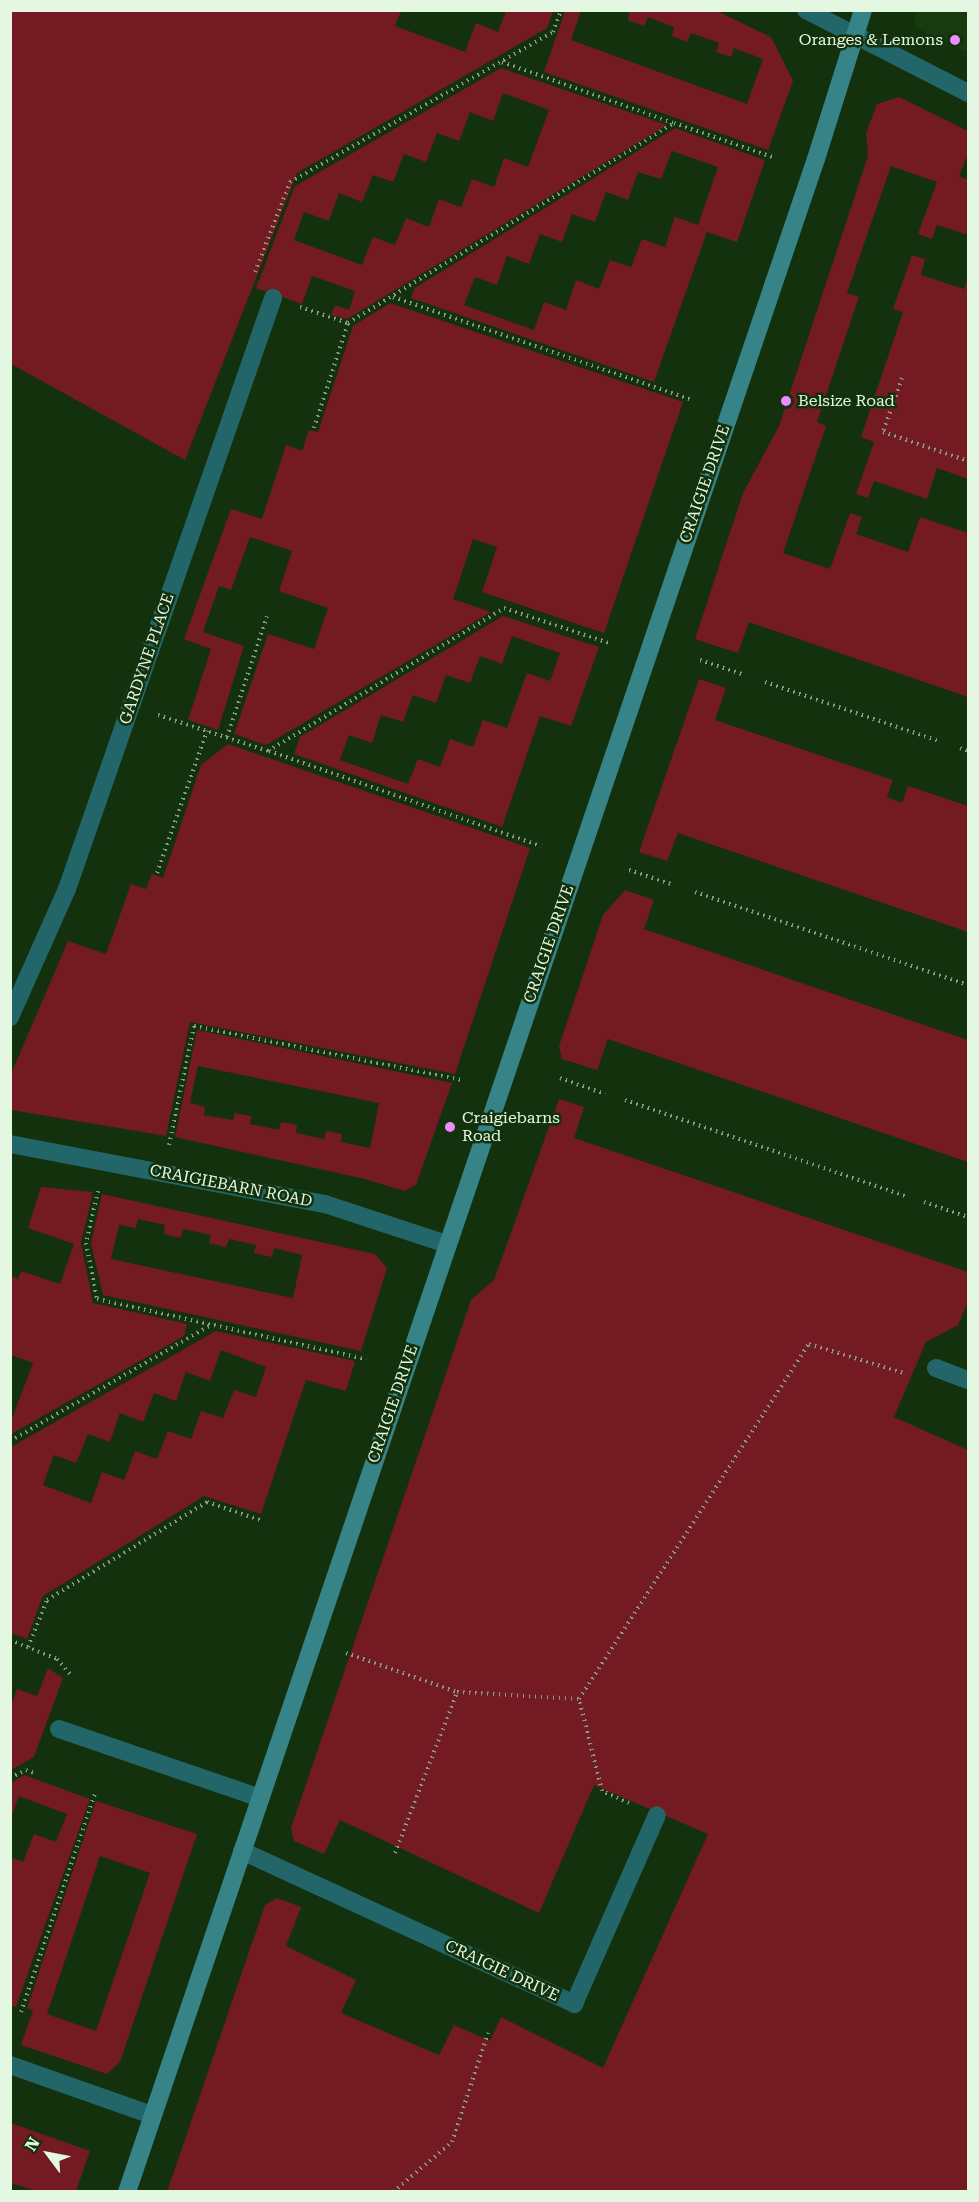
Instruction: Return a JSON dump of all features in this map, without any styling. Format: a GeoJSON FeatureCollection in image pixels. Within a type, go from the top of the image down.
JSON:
{"type":"FeatureCollection","features":[{"type":"Feature","properties":{"kind":"street"},"geometry":{"type":"LineString","coordinates":[[806,10],[969,93]]}},
{"type":"Feature","properties":{"kind":"street","name":"CRAIGIE DRIVE"},"geometry":{"type":"LineString","coordinates":[[127,2192],[856,37],[863,10]]}},
{"type":"Feature","properties":{"kind":"street","name":"GARDYNE PLACE"},"geometry":{"type":"LineString","coordinates":[[10,1017],[67,889],[273,298]]}},
{"type":"Feature","properties":{"kind":"street","name":"CRAIGIEBARN ROAD"},"geometry":{"type":"LineString","coordinates":[[10,1144],[326,1204],[447,1244]]}},
{"type":"Feature","properties":{"kind":"street"},"geometry":{"type":"LineString","coordinates":[[936,1368],[969,1380]]}},
{"type":"Feature","properties":{"kind":"street"},"geometry":{"type":"LineString","coordinates":[[59,1729],[260,1798]]}},
{"type":"Feature","properties":{"kind":"street","name":"CRAIGIE DRIVE"},"geometry":{"type":"LineString","coordinates":[[242,1851],[574,2004],[657,1815]]}},
{"type":"Feature","properties":{"kind":"street"},"geometry":{"type":"LineString","coordinates":[[10,2065],[152,2115]]}},
{"type":"Feature","properties":{"kind":"path"},"geometry":{"type":"LineString","coordinates":[[348,324],[248,290],[290,182],[554,32],[561,10]]}},
{"type":"Feature","properties":{"kind":"path"},"geometry":{"type":"LineString","coordinates":[[502,62],[775,158]]}},
{"type":"Feature","properties":{"kind":"path"},"geometry":{"type":"LineString","coordinates":[[314,428],[348,324],[674,123]]}},
{"type":"Feature","properties":{"kind":"path"},"geometry":{"type":"LineString","coordinates":[[392,297],[690,399]]}},
{"type":"Feature","properties":{"kind":"path"},"geometry":{"type":"LineString","coordinates":[[902,378],[883,432],[969,461]]}},
{"type":"Feature","properties":{"kind":"path"},"geometry":{"type":"LineString","coordinates":[[268,751],[504,608],[609,643]]}},
{"type":"Feature","properties":{"kind":"path"},"geometry":{"type":"LineString","coordinates":[[227,737],[267,616]]}},
{"type":"Feature","properties":{"kind":"path"},"geometry":{"type":"LineString","coordinates":[[700,660],[745,675]]}},
{"type":"Feature","properties":{"kind":"path"},"geometry":{"type":"LineString","coordinates":[[765,682],[938,741]]}},
{"type":"Feature","properties":{"kind":"path"},"geometry":{"type":"LineString","coordinates":[[131,706],[541,846]]}},
{"type":"Feature","properties":{"kind":"path"},"geometry":{"type":"LineString","coordinates":[[157,873],[207,731]]}},
{"type":"Feature","properties":{"kind":"path"},"geometry":{"type":"LineString","coordinates":[[960,748],[969,751]]}},
{"type":"Feature","properties":{"kind":"path"},"geometry":{"type":"LineString","coordinates":[[629,870],[674,885]]}},
{"type":"Feature","properties":{"kind":"path"},"geometry":{"type":"LineString","coordinates":[[695,892],[969,985]]}},
{"type":"Feature","properties":{"kind":"path"},"geometry":{"type":"LineString","coordinates":[[164,1172],[194,1026],[463,1080]]}},
{"type":"Feature","properties":{"kind":"path"},"geometry":{"type":"LineString","coordinates":[[560,1078],[605,1094]]}},
{"type":"Feature","properties":{"kind":"path"},"geometry":{"type":"LineString","coordinates":[[625,1100],[905,1196]]}},
{"type":"Feature","properties":{"kind":"path"},"geometry":{"type":"LineString","coordinates":[[105,1161],[86,1243],[97,1299],[366,1359]]}},
{"type":"Feature","properties":{"kind":"path"},"geometry":{"type":"LineString","coordinates":[[924,1202],[969,1217]]}},
{"type":"Feature","properties":{"kind":"path"},"geometry":{"type":"LineString","coordinates":[[10,1441],[213,1324]]}},
{"type":"Feature","properties":{"kind":"path"},"geometry":{"type":"LineString","coordinates":[[602,1791],[579,1699],[809,1344],[919,1377]]}},
{"type":"Feature","properties":{"kind":"path"},"geometry":{"type":"LineString","coordinates":[[28,1647],[47,1600],[207,1502],[263,1521]]}},
{"type":"Feature","properties":{"kind":"path"},"geometry":{"type":"LineString","coordinates":[[10,1640],[57,1659],[72,1676]]}},
{"type":"Feature","properties":{"kind":"path"},"geometry":{"type":"LineString","coordinates":[[346,1653],[457,1692],[579,1699]]}},
{"type":"Feature","properties":{"kind":"path"},"geometry":{"type":"LineString","coordinates":[[395,1853],[457,1692]]}},
{"type":"Feature","properties":{"kind":"path"},"geometry":{"type":"LineString","coordinates":[[10,1778],[26,1770],[34,1773]]}},
{"type":"Feature","properties":{"kind":"path"},"geometry":{"type":"LineString","coordinates":[[21,2012],[95,1794]]}},
{"type":"Feature","properties":{"kind":"path"},"geometry":{"type":"LineString","coordinates":[[393,2192],[452,2142],[488,2033]]}},
{"type":"Feature","properties":{"kind":"shaded area"},"geometry":{"type":"Polygon","coordinates":[[[11,10],[401,11],[395,26],[465,52],[476,23],[498,32],[506,11],[553,11],[547,28],[297,173],[185,460],[11,364],[11,10]]]}},
{"type":"Feature","properties":{"kind":"shaded area"},"geometry":{"type":"Polygon","coordinates":[[[715,10],[771,37],[793,81],[768,150],[544,72],[565,11],[581,11],[571,40],[747,104],[763,59],[734,48],[731,57],[716,52],[719,43],[691,33],[687,42],[672,36],[674,27],[648,17],[644,26],[628,20],[629,11],[715,10]]]}},
{"type":"Feature","properties":{"kind":"shaded area","name":"Oranges & Lemons"},"geometry":{"type":"Polygon","coordinates":[[[916,11],[968,11],[968,53],[914,27],[916,11]]]}},
{"type":"Feature","properties":{"kind":"shaded area"},"geometry":{"type":"Polygon","coordinates":[[[501,68],[667,125],[347,319],[331,315],[335,305],[349,310],[355,291],[312,276],[302,304],[256,288],[295,186],[501,68]],[[503,93],[493,121],[470,112],[459,141],[437,133],[426,162],[404,154],[393,182],[373,175],[362,202],[339,193],[329,221],[304,212],[294,240],[362,265],[373,237],[395,245],[406,218],[429,227],[439,199],[461,207],[472,179],[494,187],[504,158],[528,167],[549,110],[503,93]]]}},
{"type":"Feature","properties":{"kind":"shaded area"},"geometry":{"type":"Polygon","coordinates":[[[899,97],[968,131],[968,154],[959,176],[968,180],[968,235],[937,225],[932,239],[918,234],[937,182],[891,166],[847,293],[859,297],[817,422],[826,426],[783,553],[830,569],[850,513],[862,517],[856,534],[908,552],[920,517],[968,533],[968,697],[749,622],[738,653],[695,639],[743,493],[779,426],[868,156],[866,133],[877,104],[899,97]]]}},
{"type":"Feature","properties":{"kind":"shaded area"},"geometry":{"type":"Polygon","coordinates":[[[675,128],[765,160],[737,242],[707,232],[654,382],[411,298],[415,288],[675,128]],[[672,151],[661,179],[638,172],[628,200],[606,192],[595,222],[572,214],[562,242],[540,234],[529,264],[507,256],[497,285],[475,277],[464,305],[534,330],[544,302],[566,310],[576,280],[599,289],[610,260],[631,267],[642,239],[665,247],[675,217],[698,225],[718,167],[672,151]]]}},
{"type":"Feature","properties":{"kind":"shaded area"},"geometry":{"type":"Polygon","coordinates":[[[912,255],[925,259],[921,275],[964,289],[968,276],[968,479],[937,468],[927,499],[874,481],[868,498],[856,494],[874,442],[861,437],[903,312],[893,309],[912,255]]]}},
{"type":"Feature","properties":{"kind":"shaded area"},"geometry":{"type":"Polygon","coordinates":[[[390,303],[683,402],[604,633],[482,592],[497,547],[473,539],[453,599],[491,612],[266,745],[234,734],[268,634],[314,649],[328,608],[279,591],[292,551],[250,537],[231,590],[219,586],[203,632],[244,646],[218,730],[188,720],[211,649],[184,639],[231,509],[262,519],[286,445],[302,451],[309,430],[318,432],[353,326],[390,303]]]}},
{"type":"Feature","properties":{"kind":"shaded area"},"geometry":{"type":"Polygon","coordinates":[[[503,616],[599,647],[571,726],[540,716],[502,827],[294,754],[300,737],[503,616]],[[512,636],[502,664],[480,656],[470,683],[446,675],[436,703],[413,695],[403,722],[381,715],[372,743],[349,735],[340,760],[408,784],[418,759],[440,767],[450,739],[473,747],[483,720],[507,728],[527,673],[550,681],[560,653],[512,636]]]}},
{"type":"Feature","properties":{"kind":"shaded area"},"geometry":{"type":"Polygon","coordinates":[[[699,679],[726,688],[715,720],[893,780],[887,797],[902,803],[908,786],[968,806],[968,932],[678,833],[667,861],[639,852],[699,679]]]}},
{"type":"Feature","properties":{"kind":"shaded area"},"geometry":{"type":"Polygon","coordinates":[[[228,744],[530,848],[455,1074],[190,1022],[166,1136],[11,1110],[11,1074],[68,941],[106,954],[131,884],[146,889],[152,874],[163,878],[201,765],[228,744]]]}},
{"type":"Feature","properties":{"kind":"shaded area"},"geometry":{"type":"Polygon","coordinates":[[[625,890],[654,900],[644,929],[968,1040],[968,1162],[608,1039],[597,1070],[562,1059],[559,1046],[603,915],[625,890]]]}},
{"type":"Feature","properties":{"kind":"shaded area"},"geometry":{"type":"Polygon","coordinates":[[[197,1030],[452,1083],[416,1185],[404,1191],[365,1179],[175,1137],[197,1030]],[[198,1066],[190,1103],[205,1107],[204,1115],[233,1120],[235,1113],[251,1116],[250,1124],[279,1130],[281,1122],[297,1125],[296,1133],[324,1139],[326,1131],[342,1134],[341,1142],[370,1148],[379,1103],[198,1066]]]}},
{"type":"Feature","properties":{"kind":"shaded area"},"geometry":{"type":"Polygon","coordinates":[[[559,1099],[584,1107],[574,1138],[968,1272],[968,1302],[958,1325],[926,1342],[894,1417],[968,1450],[968,2191],[167,2192],[265,1905],[277,1898],[301,1907],[286,1946],[356,1980],[341,2013],[439,2055],[454,2025],[490,2041],[501,2017],[603,2068],[708,1834],[594,1785],[539,1913],[340,1820],[324,1854],[294,1841],[291,1828],[471,1300],[494,1280],[559,1099]]]}},
{"type":"Feature","properties":{"kind":"shaded area"},"geometry":{"type":"Polygon","coordinates":[[[41,1187],[93,1192],[81,1243],[93,1303],[187,1324],[184,1336],[11,1434],[11,1421],[33,1363],[11,1355],[11,1276],[18,1279],[21,1271],[60,1284],[74,1244],[28,1228],[41,1187]]]}},
{"type":"Feature","properties":{"kind":"shaded area"},"geometry":{"type":"Polygon","coordinates":[[[102,1194],[375,1254],[387,1268],[361,1351],[103,1295],[91,1243],[102,1194]],[[138,1219],[136,1228],[119,1225],[111,1259],[293,1298],[302,1255],[274,1248],[272,1257],[254,1253],[256,1245],[229,1239],[226,1247],[209,1243],[211,1235],[183,1229],[181,1238],[164,1234],[165,1225],[138,1219]]]}},
{"type":"Feature","properties":{"kind":"shaded area"},"geometry":{"type":"Polygon","coordinates":[[[216,1331],[355,1361],[346,1391],[306,1380],[261,1514],[204,1496],[43,1596],[27,1639],[11,1633],[11,1447],[216,1331]],[[221,1350],[210,1381],[186,1372],[176,1401],[154,1393],[143,1422],[120,1413],[110,1442],[88,1434],[76,1463],[54,1455],[43,1485],[91,1503],[102,1472],[124,1480],[135,1451],[157,1459],[168,1431],[191,1439],[201,1411],[223,1418],[234,1390],[256,1397],[266,1367],[221,1350]]]}},
{"type":"Feature","properties":{"kind":"shaded area"},"geometry":{"type":"Polygon","coordinates":[[[48,1668],[63,1678],[34,1757],[11,1770],[11,1706],[17,1689],[37,1696],[48,1668]]]}},
{"type":"Feature","properties":{"kind":"shaded area"},"geometry":{"type":"Polygon","coordinates":[[[24,1775],[90,1799],[16,2007],[10,2005],[11,1858],[23,1862],[34,1834],[56,1842],[67,1814],[19,1796],[11,1818],[11,1783],[24,1775]]]}},
{"type":"Feature","properties":{"kind":"shaded area"},"geometry":{"type":"Polygon","coordinates":[[[96,1801],[197,1834],[120,2062],[107,2074],[21,2045],[33,2010],[27,2008],[96,1801]],[[100,1856],[47,2014],[96,2031],[150,1873],[100,1856]]]}},
{"type":"Feature","properties":{"kind":"shaded area"},"geometry":{"type":"Polygon","coordinates":[[[11,2123],[90,2151],[76,2191],[36,2191],[11,2183],[11,2123]]]}},
{"type":"Feature","properties":{"kind":"place","name":"Oranges & Lemons"},"geometry":{"type":"Point","coordinates":[955,40]}},
{"type":"Feature","properties":{"kind":"place","name":"Belsize Road"},"geometry":{"type":"Point","coordinates":[786,401]}},
{"type":"Feature","properties":{"kind":"place","name":"Craigiebarns Road"},"geometry":{"type":"Point","coordinates":[450,1127]}}]}
